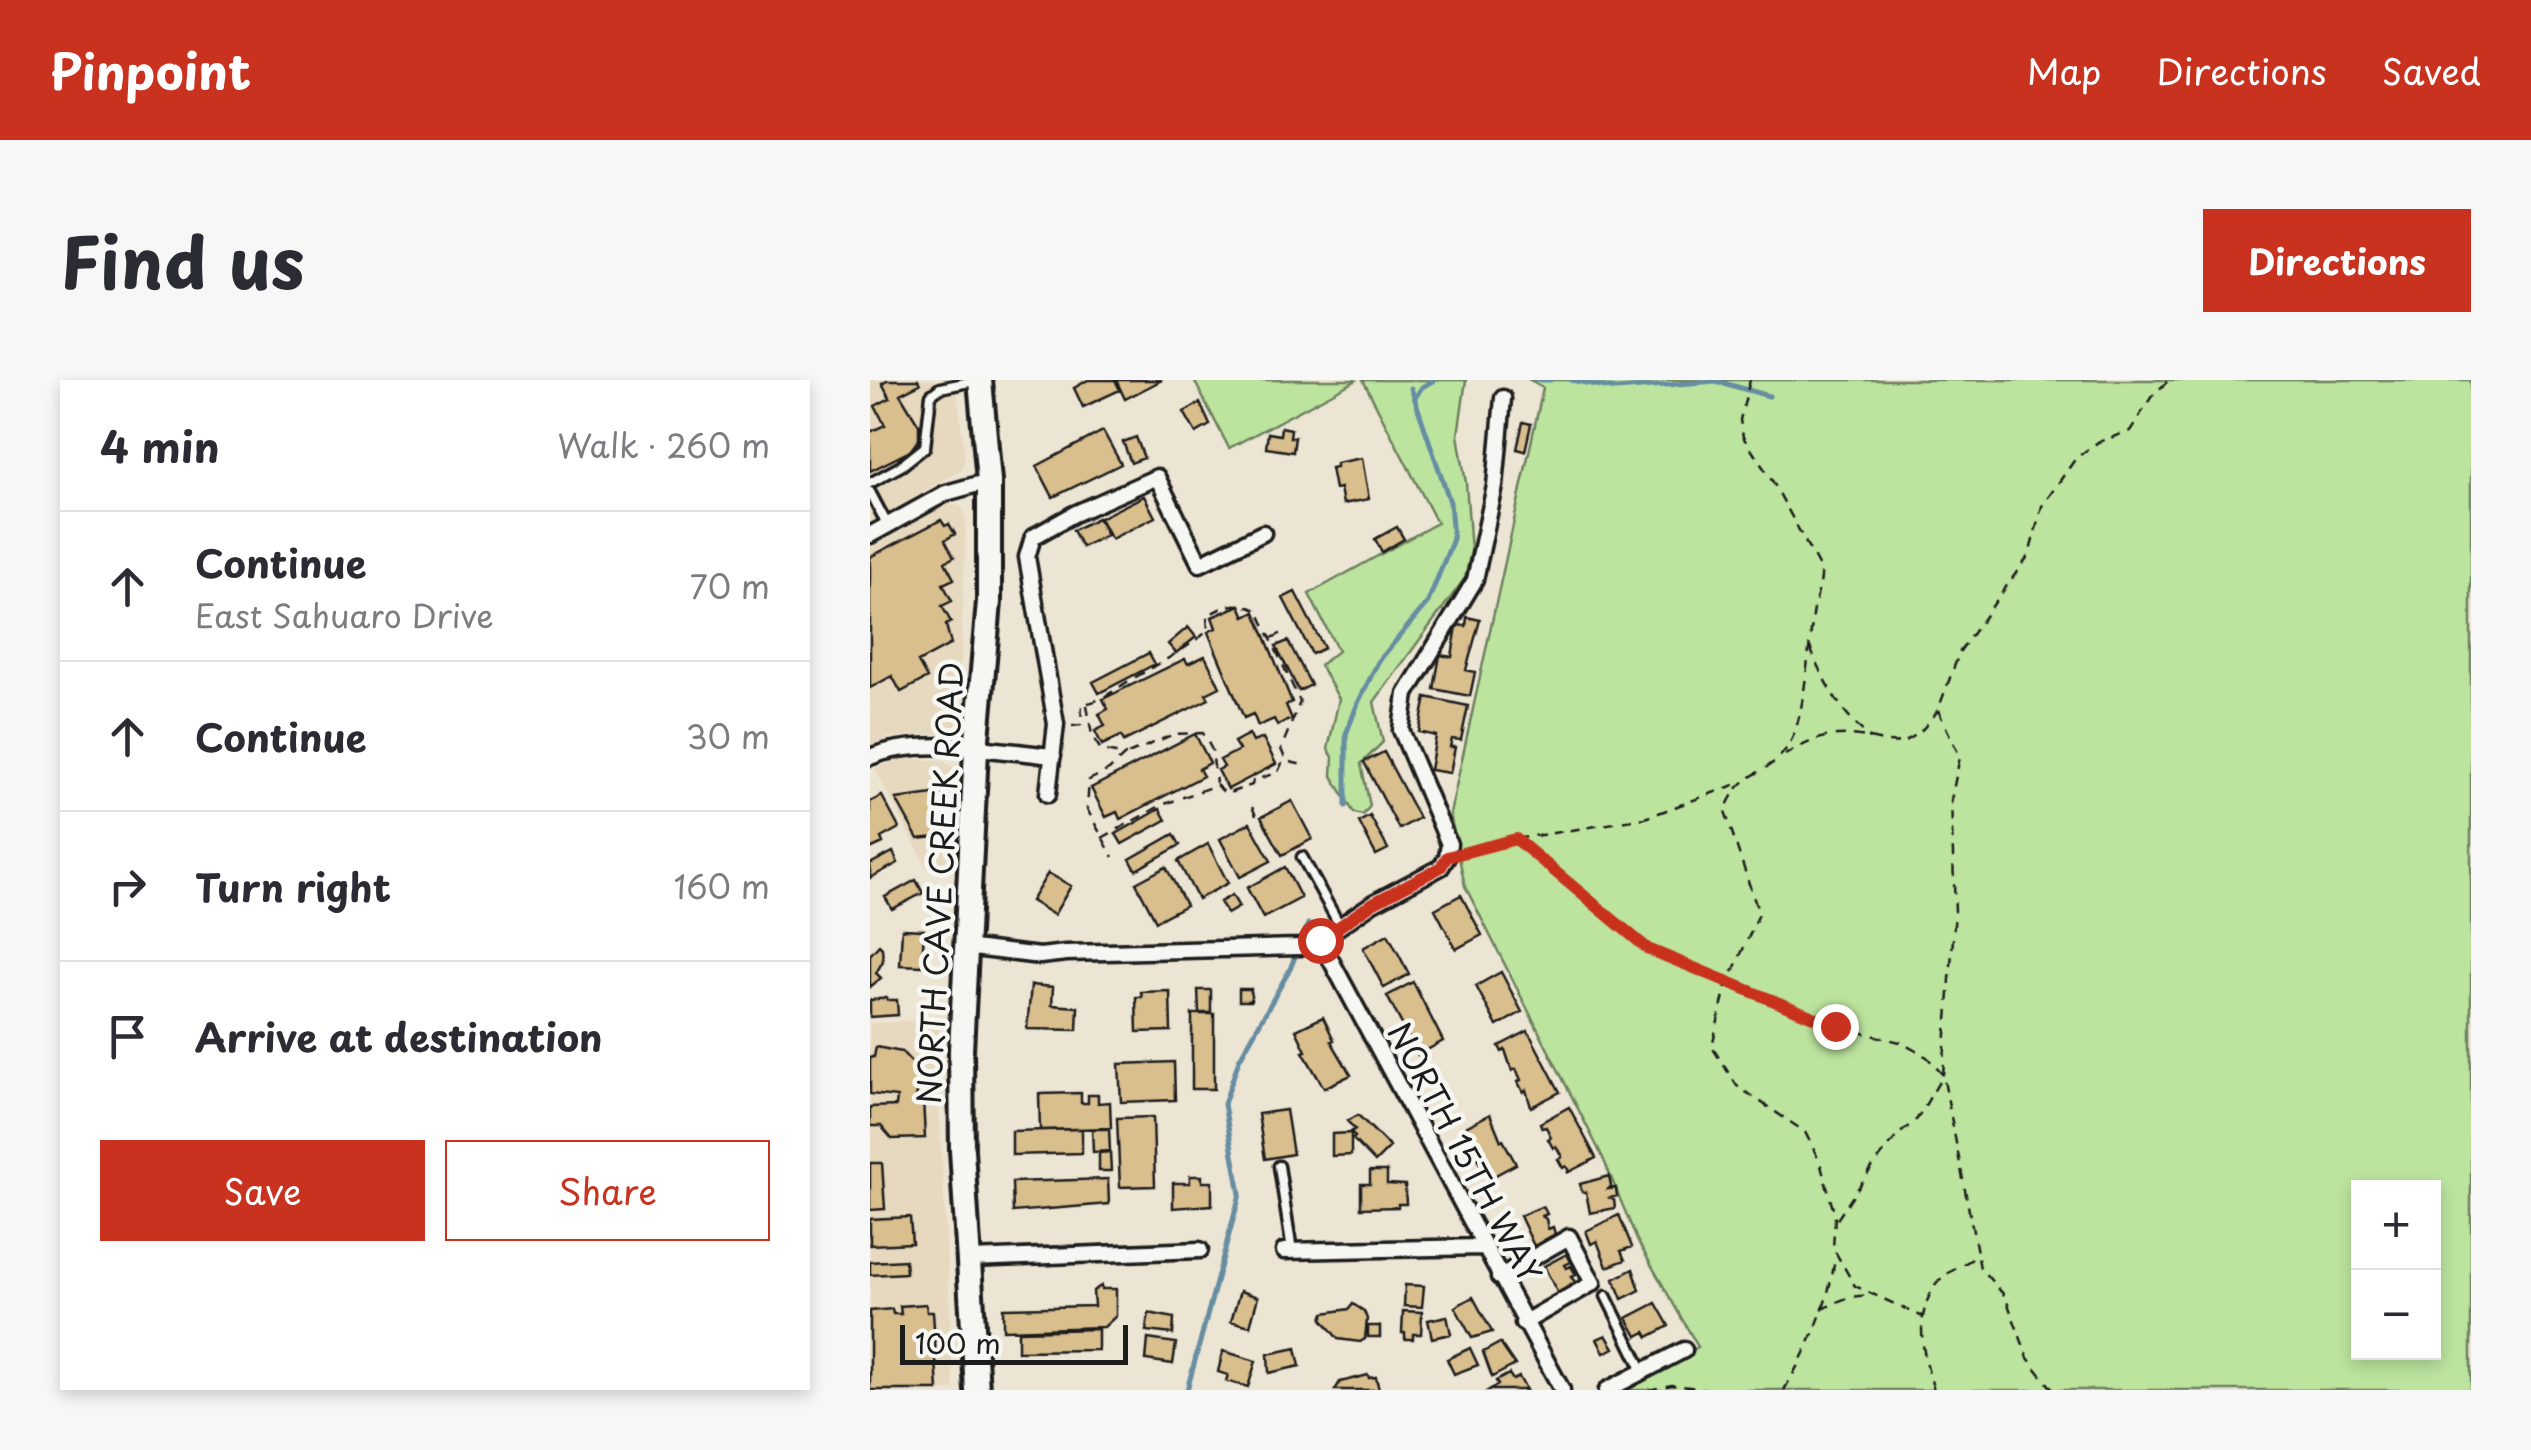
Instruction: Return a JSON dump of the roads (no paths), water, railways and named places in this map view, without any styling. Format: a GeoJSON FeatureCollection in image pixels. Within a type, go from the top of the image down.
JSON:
{"type":"FeatureCollection","features":[{"type":"Feature","properties":{"kind":"main road","name":"NORTH CAVE CREEK ROAD"},"geometry":{"type":"LineString","coordinates":[[977,1390],[960,1098],[976,750],[989,602],[989,481],[980,380]]}},
{"type":"Feature","properties":{"kind":"street"},"geometry":{"type":"LineString","coordinates":[[965,947],[1040,956],[1300,947],[1320,940],[1373,903],[1441,867],[1449,844],[1401,730],[1406,694],[1475,580],[1495,486],[1503,398]]}},
{"type":"Feature","properties":{"kind":"street"},"geometry":{"type":"LineString","coordinates":[[1048,794],[1056,726],[1028,545],[1043,529],[1156,477],[1200,564],[1263,534]]}},
{"type":"Feature","properties":{"kind":"street"},"geometry":{"type":"LineString","coordinates":[[870,536],[946,493],[989,481]]}},
{"type":"Feature","properties":{"kind":"street"},"geometry":{"type":"LineString","coordinates":[[870,757],[888,749],[1053,756]]}},
{"type":"Feature","properties":{"kind":"street","name":"NORTH 15TH WAY"},"geometry":{"type":"LineString","coordinates":[[1320,940],[1562,1390]]}},
{"type":"Feature","properties":{"kind":"street"},"geometry":{"type":"LineString","coordinates":[[1500,1276],[1569,1237],[1593,1283],[1523,1323]]}},
{"type":"Feature","properties":{"kind":"street"},"geometry":{"type":"LineString","coordinates":[[1288,1251],[1483,1248]]}},
{"type":"Feature","properties":{"kind":"street"},"geometry":{"type":"LineString","coordinates":[[970,1259],[1200,1250]]}},
{"type":"Feature","properties":{"kind":"street"},"geometry":{"type":"LineString","coordinates":[[1607,1390],[1684,1350]]}},
{"type":"Feature","properties":{"kind":"lane"},"geometry":{"type":"LineString","coordinates":[[870,483],[925,447],[931,395],[940,388],[980,380]]}},
{"type":"Feature","properties":{"kind":"lane"},"geometry":{"type":"LineString","coordinates":[[870,492],[888,526]]}},
{"type":"Feature","properties":{"kind":"lane"},"geometry":{"type":"LineString","coordinates":[[1302,857],[1340,926]]}},
{"type":"Feature","properties":{"kind":"lane"},"geometry":{"type":"LineString","coordinates":[[1279,1166],[1288,1251]]}},
{"type":"Feature","properties":{"kind":"lane"},"geometry":{"type":"LineString","coordinates":[[1606,1296],[1644,1371]]}},
{"type":"Feature","properties":{"kind":"waterway"},"geometry":{"type":"LineString","coordinates":[[1415,398],[1422,387],[1434,380]]}},
{"type":"Feature","properties":{"kind":"waterway"},"geometry":{"type":"LineString","coordinates":[[1538,380],[1550,380]]}},
{"type":"Feature","properties":{"kind":"waterway"},"geometry":{"type":"LineString","coordinates":[[1571,380],[1616,389],[1716,381],[1769,396]]}},
{"type":"Feature","properties":{"kind":"waterway"},"geometry":{"type":"LineString","coordinates":[[1346,806],[1346,734],[1358,703],[1378,662],[1428,602],[1453,539],[1450,502],[1411,388]]}},
{"type":"Feature","properties":{"kind":"waterway"},"geometry":{"type":"LineString","coordinates":[[1187,1390],[1240,1194],[1224,1104],[1239,1060],[1290,969],[1308,924]]}}]}
